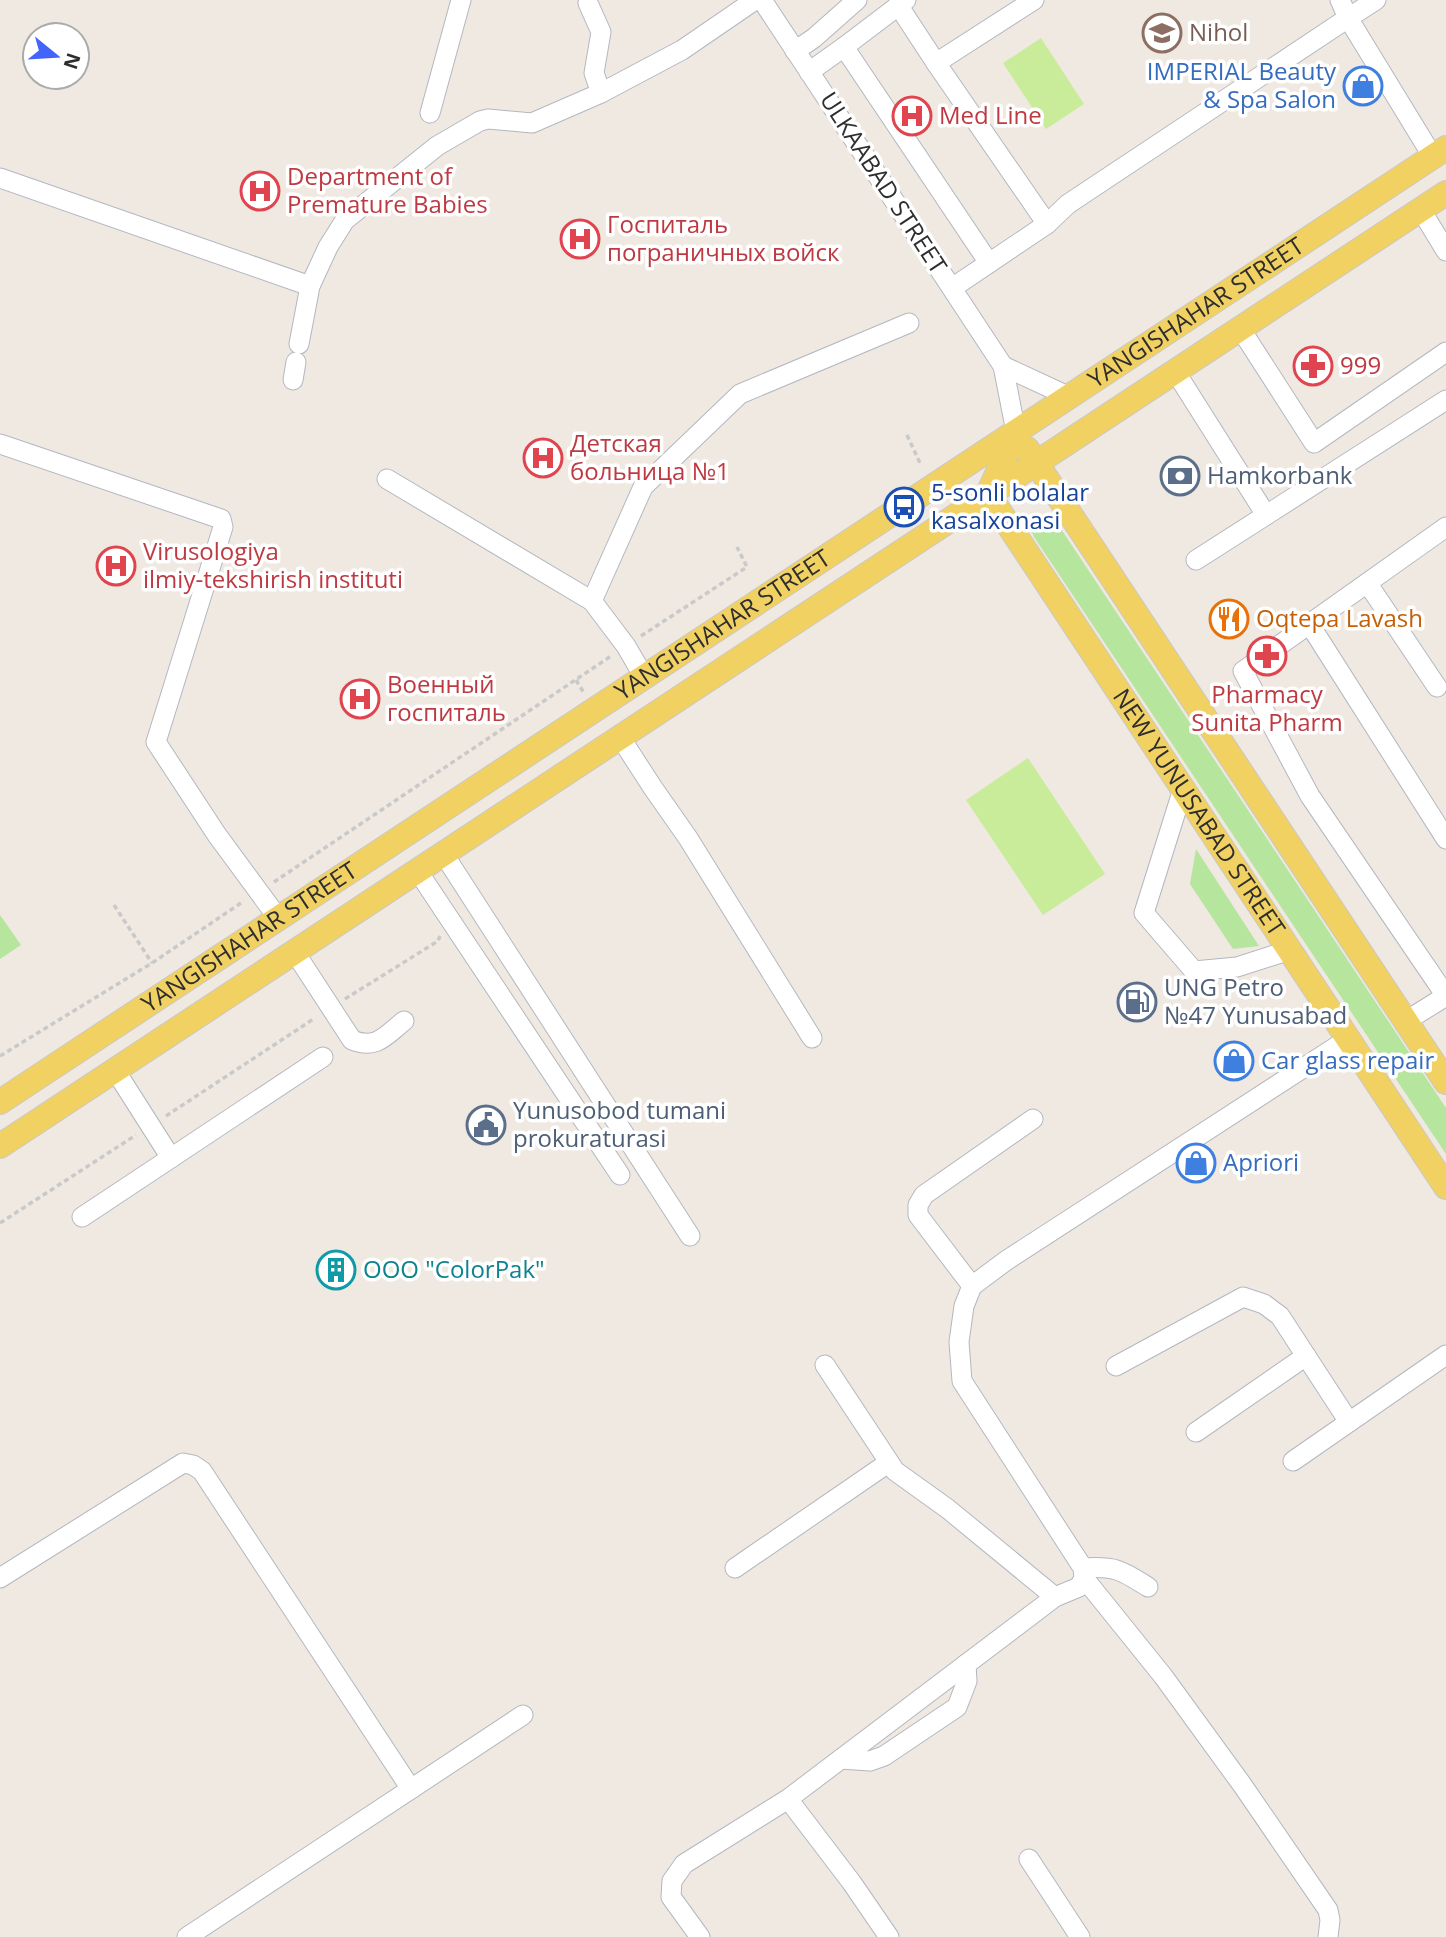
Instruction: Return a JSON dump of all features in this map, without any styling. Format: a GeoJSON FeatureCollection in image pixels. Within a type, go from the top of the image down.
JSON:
{"type":"FeatureCollection","features":[{"type":"Feature","properties":{"kind":"main road","name":"YANGISHAHAR STREET"},"geometry":{"type":"LineString","coordinates":[[0,1102],[1439,153]]}},
{"type":"Feature","properties":{"kind":"main road","name":"YANGISHAHAR STREET"},"geometry":{"type":"LineString","coordinates":[[0,1146],[1446,193]]}},
{"type":"Feature","properties":{"kind":"main road"},"geometry":{"type":"LineString","coordinates":[[1350,212],[1346,223],[1348,233],[1358,241],[1370,243]]}},
{"type":"Feature","properties":{"kind":"main road"},"geometry":{"type":"LineString","coordinates":[[1016,432],[1446,1082]]}},
{"type":"Feature","properties":{"kind":"main road"},"geometry":{"type":"LineString","coordinates":[[988,494],[1016,432]]}},
{"type":"Feature","properties":{"kind":"main road","name":"NEW YUNUSABAD STREET"},"geometry":{"type":"LineString","coordinates":[[988,494],[1446,1187]]}},
{"type":"Feature","properties":{"kind":"main road"},"geometry":{"type":"LineString","coordinates":[[316,894],[326,897],[334,905],[337,913],[335,924]]}},
{"type":"Feature","properties":{"kind":"street"},"geometry":{"type":"LineString","coordinates":[[430,113],[461,0]]}},
{"type":"Feature","properties":{"kind":"street"},"geometry":{"type":"LineString","coordinates":[[296,362],[310,286],[328,247],[345,219],[437,146],[480,121],[488,119],[533,123],[601,93],[682,50],[755,0]]}},
{"type":"Feature","properties":{"kind":"street","name":"ULKAABAD STREET"},"geometry":{"type":"LineString","coordinates":[[762,0],[1003,366],[1016,432]]}},
{"type":"Feature","properties":{"kind":"street"},"geometry":{"type":"LineString","coordinates":[[795,51],[857,0]]}},
{"type":"Feature","properties":{"kind":"street"},"geometry":{"type":"LineString","coordinates":[[936,63],[1034,0]]}},
{"type":"Feature","properties":{"kind":"street"},"geometry":{"type":"LineString","coordinates":[[951,288],[1047,224],[1068,204],[1344,9],[1376,0]]}},
{"type":"Feature","properties":{"kind":"street"},"geometry":{"type":"LineString","coordinates":[[588,3],[601,32],[594,73],[601,93]]}},
{"type":"Feature","properties":{"kind":"street"},"geometry":{"type":"LineString","coordinates":[[809,72],[902,3],[936,63],[1047,224]]}},
{"type":"Feature","properties":{"kind":"street"},"geometry":{"type":"LineString","coordinates":[[1344,9],[1439,153]]}},
{"type":"Feature","properties":{"kind":"street"},"geometry":{"type":"LineString","coordinates":[[844,47],[989,263]]}},
{"type":"Feature","properties":{"kind":"street"},"geometry":{"type":"LineString","coordinates":[[0,178],[310,286]]}},
{"type":"Feature","properties":{"kind":"street"},"geometry":{"type":"LineString","coordinates":[[1421,210],[1446,251]]}},
{"type":"Feature","properties":{"kind":"street"},"geometry":{"type":"LineString","coordinates":[[593,601],[643,487],[740,394],[909,323]]}},
{"type":"Feature","properties":{"kind":"street"},"geometry":{"type":"LineString","coordinates":[[1240,328],[1314,443],[1446,352]]}},
{"type":"Feature","properties":{"kind":"street"},"geometry":{"type":"LineString","coordinates":[[1003,366],[1070,397]]}},
{"type":"Feature","properties":{"kind":"street"},"geometry":{"type":"LineString","coordinates":[[1175,371],[1266,515]]}},
{"type":"Feature","properties":{"kind":"street"},"geometry":{"type":"LineString","coordinates":[[1196,560],[1446,400]]}},
{"type":"Feature","properties":{"kind":"street"},"geometry":{"type":"LineString","coordinates":[[0,444],[221,519],[223,527],[156,742],[278,918]]}},
{"type":"Feature","properties":{"kind":"street"},"geometry":{"type":"LineString","coordinates":[[387,479],[593,601],[626,646],[644,677]]}},
{"type":"Feature","properties":{"kind":"street"},"geometry":{"type":"LineString","coordinates":[[1406,1021],[1446,996],[1310,796],[1243,671],[1446,527]]}},
{"type":"Feature","properties":{"kind":"street"},"geometry":{"type":"LineString","coordinates":[[1367,583],[1437,687]]}},
{"type":"Feature","properties":{"kind":"street"},"geometry":{"type":"LineString","coordinates":[[1310,625],[1446,839]]}},
{"type":"Feature","properties":{"kind":"street"},"geometry":{"type":"LineString","coordinates":[[620,737],[688,838],[812,1038]]}},
{"type":"Feature","properties":{"kind":"street"},"geometry":{"type":"LineString","coordinates":[[1183,789],[1144,913],[1194,971],[1237,967],[1290,950]]}},
{"type":"Feature","properties":{"kind":"street"},"geometry":{"type":"LineString","coordinates":[[443,853],[690,1236]]}},
{"type":"Feature","properties":{"kind":"street"},"geometry":{"type":"LineString","coordinates":[[417,870],[620,1175]]}},
{"type":"Feature","properties":{"kind":"street"},"geometry":{"type":"LineString","coordinates":[[294,951],[352,1040],[375,1044],[404,1021]]}},
{"type":"Feature","properties":{"kind":"street"},"geometry":{"type":"LineString","coordinates":[[1328,1937],[1328,1910],[1243,1786],[1084,1573],[962,1381],[959,1342],[964,1306],[972,1286],[1007,1260],[1348,1039]]}},
{"type":"Feature","properties":{"kind":"street"},"geometry":{"type":"LineString","coordinates":[[82,1217],[323,1058]]}},
{"type":"Feature","properties":{"kind":"street"},"geometry":{"type":"LineString","coordinates":[[115,1070],[171,1158]]}},
{"type":"Feature","properties":{"kind":"street"},"geometry":{"type":"LineString","coordinates":[[972,1286],[918,1214],[918,1205],[924,1195],[1033,1119]]}},
{"type":"Feature","properties":{"kind":"street"},"geometry":{"type":"LineString","coordinates":[[1116,1366],[1243,1297],[1264,1304],[1280,1316],[1349,1422]]}},
{"type":"Feature","properties":{"kind":"street"},"geometry":{"type":"LineString","coordinates":[[1293,1461],[1446,1354]]}},
{"type":"Feature","properties":{"kind":"street"},"geometry":{"type":"LineString","coordinates":[[1196,1432],[1306,1356]]}},
{"type":"Feature","properties":{"kind":"street"},"geometry":{"type":"LineString","coordinates":[[825,1366],[895,1471],[948,1508],[1055,1597]]}},
{"type":"Feature","properties":{"kind":"street"},"geometry":{"type":"LineString","coordinates":[[0,1578],[183,1463],[193,1465],[202,1471],[411,1789]]}},
{"type":"Feature","properties":{"kind":"street"},"geometry":{"type":"LineString","coordinates":[[735,1568],[888,1463]]}},
{"type":"Feature","properties":{"kind":"street"},"geometry":{"type":"LineString","coordinates":[[1084,1573],[1107,1567],[1121,1570],[1148,1587]]}},
{"type":"Feature","properties":{"kind":"street"},"geometry":{"type":"LineString","coordinates":[[700,1937],[671,1897],[672,1881],[684,1864],[788,1799],[1055,1597],[1079,1587],[1084,1573]]}},
{"type":"Feature","properties":{"kind":"street"},"geometry":{"type":"LineString","coordinates":[[841,1759],[870,1761],[884,1756],[957,1707],[967,1681],[966,1664]]}},
{"type":"Feature","properties":{"kind":"street"},"geometry":{"type":"LineString","coordinates":[[187,1937],[523,1715]]}},
{"type":"Feature","properties":{"kind":"street"},"geometry":{"type":"LineString","coordinates":[[788,1799],[852,1882],[889,1937]]}},
{"type":"Feature","properties":{"kind":"street"},"geometry":{"type":"LineString","coordinates":[[1028,1859],[1080,1937]]}},
{"type":"Feature","properties":{"kind":"path"},"geometry":{"type":"LineString","coordinates":[[907,435],[920,463]]}},
{"type":"Feature","properties":{"kind":"path"},"geometry":{"type":"LineString","coordinates":[[0,1056],[152,962],[747,567],[737,547]]}},
{"type":"Feature","properties":{"kind":"path"},"geometry":{"type":"LineString","coordinates":[[114,905],[152,962]]}},
{"type":"Feature","properties":{"kind":"path"},"geometry":{"type":"LineString","coordinates":[[0,1223],[438,941],[449,919]]}},
{"type":"Feature","properties":{"kind":"green space"},"geometry":{"type":"Polygon","coordinates":[[[1041,38],[1084,104],[1046,129],[1003,63],[1041,38]]]}},
{"type":"Feature","properties":{"kind":"green space"},"geometry":{"type":"Polygon","coordinates":[[[1043,515],[1061,529],[1446,1108],[1446,1154],[1034,537],[1031,522],[1035,517],[1043,515]]]}},
{"type":"Feature","properties":{"kind":"green space"},"geometry":{"type":"Polygon","coordinates":[[[1028,758],[1105,874],[1043,915],[966,800],[1028,758]]]}},
{"type":"Feature","properties":{"kind":"green space"},"geometry":{"type":"Polygon","coordinates":[[[1196,849],[1259,946],[1233,949],[1190,884],[1196,849]]]}},
{"type":"Feature","properties":{"kind":"green space"},"geometry":{"type":"Polygon","coordinates":[[[0,915],[21,945],[0,959],[0,915]]]}},
{"type":"Feature","properties":{"kind":"place","name":"Nihol"},"geometry":{"type":"Point","coordinates":[1162,33]}},
{"type":"Feature","properties":{"kind":"place","name":"IMPERIAL Beauty & Spa Salon"},"geometry":{"type":"Point","coordinates":[1363,86]}},
{"type":"Feature","properties":{"kind":"place","name":"Med Line"},"geometry":{"type":"Point","coordinates":[912,116]}},
{"type":"Feature","properties":{"kind":"place","name":"Department of Premature Babies"},"geometry":{"type":"Point","coordinates":[260,191]}},
{"type":"Feature","properties":{"kind":"place","name":"Госпиталь пограничных войск"},"geometry":{"type":"Point","coordinates":[580,239]}},
{"type":"Feature","properties":{"kind":"place","name":"999"},"geometry":{"type":"Point","coordinates":[1313,366]}},
{"type":"Feature","properties":{"kind":"place","name":"Детская больница №1"},"geometry":{"type":"Point","coordinates":[543,458]}},
{"type":"Feature","properties":{"kind":"place","name":"Hamkorbank"},"geometry":{"type":"Point","coordinates":[1180,476]}},
{"type":"Feature","properties":{"kind":"place","name":"5-sonli bolalar kasalxonasi"},"geometry":{"type":"Point","coordinates":[904,507]}},
{"type":"Feature","properties":{"kind":"place","name":"Virusologiya ilmiy-tekshirish instituti"},"geometry":{"type":"Point","coordinates":[116,566]}},
{"type":"Feature","properties":{"kind":"place","name":"Oqtepa Lavash"},"geometry":{"type":"Point","coordinates":[1229,619]}},
{"type":"Feature","properties":{"kind":"place","name":"Pharmacy Sunita Pharm"},"geometry":{"type":"Point","coordinates":[1267,656]}},
{"type":"Feature","properties":{"kind":"place","name":"Военный госпиталь"},"geometry":{"type":"Point","coordinates":[360,699]}},
{"type":"Feature","properties":{"kind":"place","name":"UNG Petro №47 Yunusabad"},"geometry":{"type":"Point","coordinates":[1137,1002]}},
{"type":"Feature","properties":{"kind":"place","name":"Car glass repair"},"geometry":{"type":"Point","coordinates":[1234,1061]}},
{"type":"Feature","properties":{"kind":"place","name":"Yunusobod tumani prokuraturasi"},"geometry":{"type":"Point","coordinates":[486,1125]}},
{"type":"Feature","properties":{"kind":"place","name":"Apriori"},"geometry":{"type":"Point","coordinates":[1196,1163]}},
{"type":"Feature","properties":{"kind":"place","name":"OOO \"ColorPak\""},"geometry":{"type":"Point","coordinates":[336,1270]}}]}
